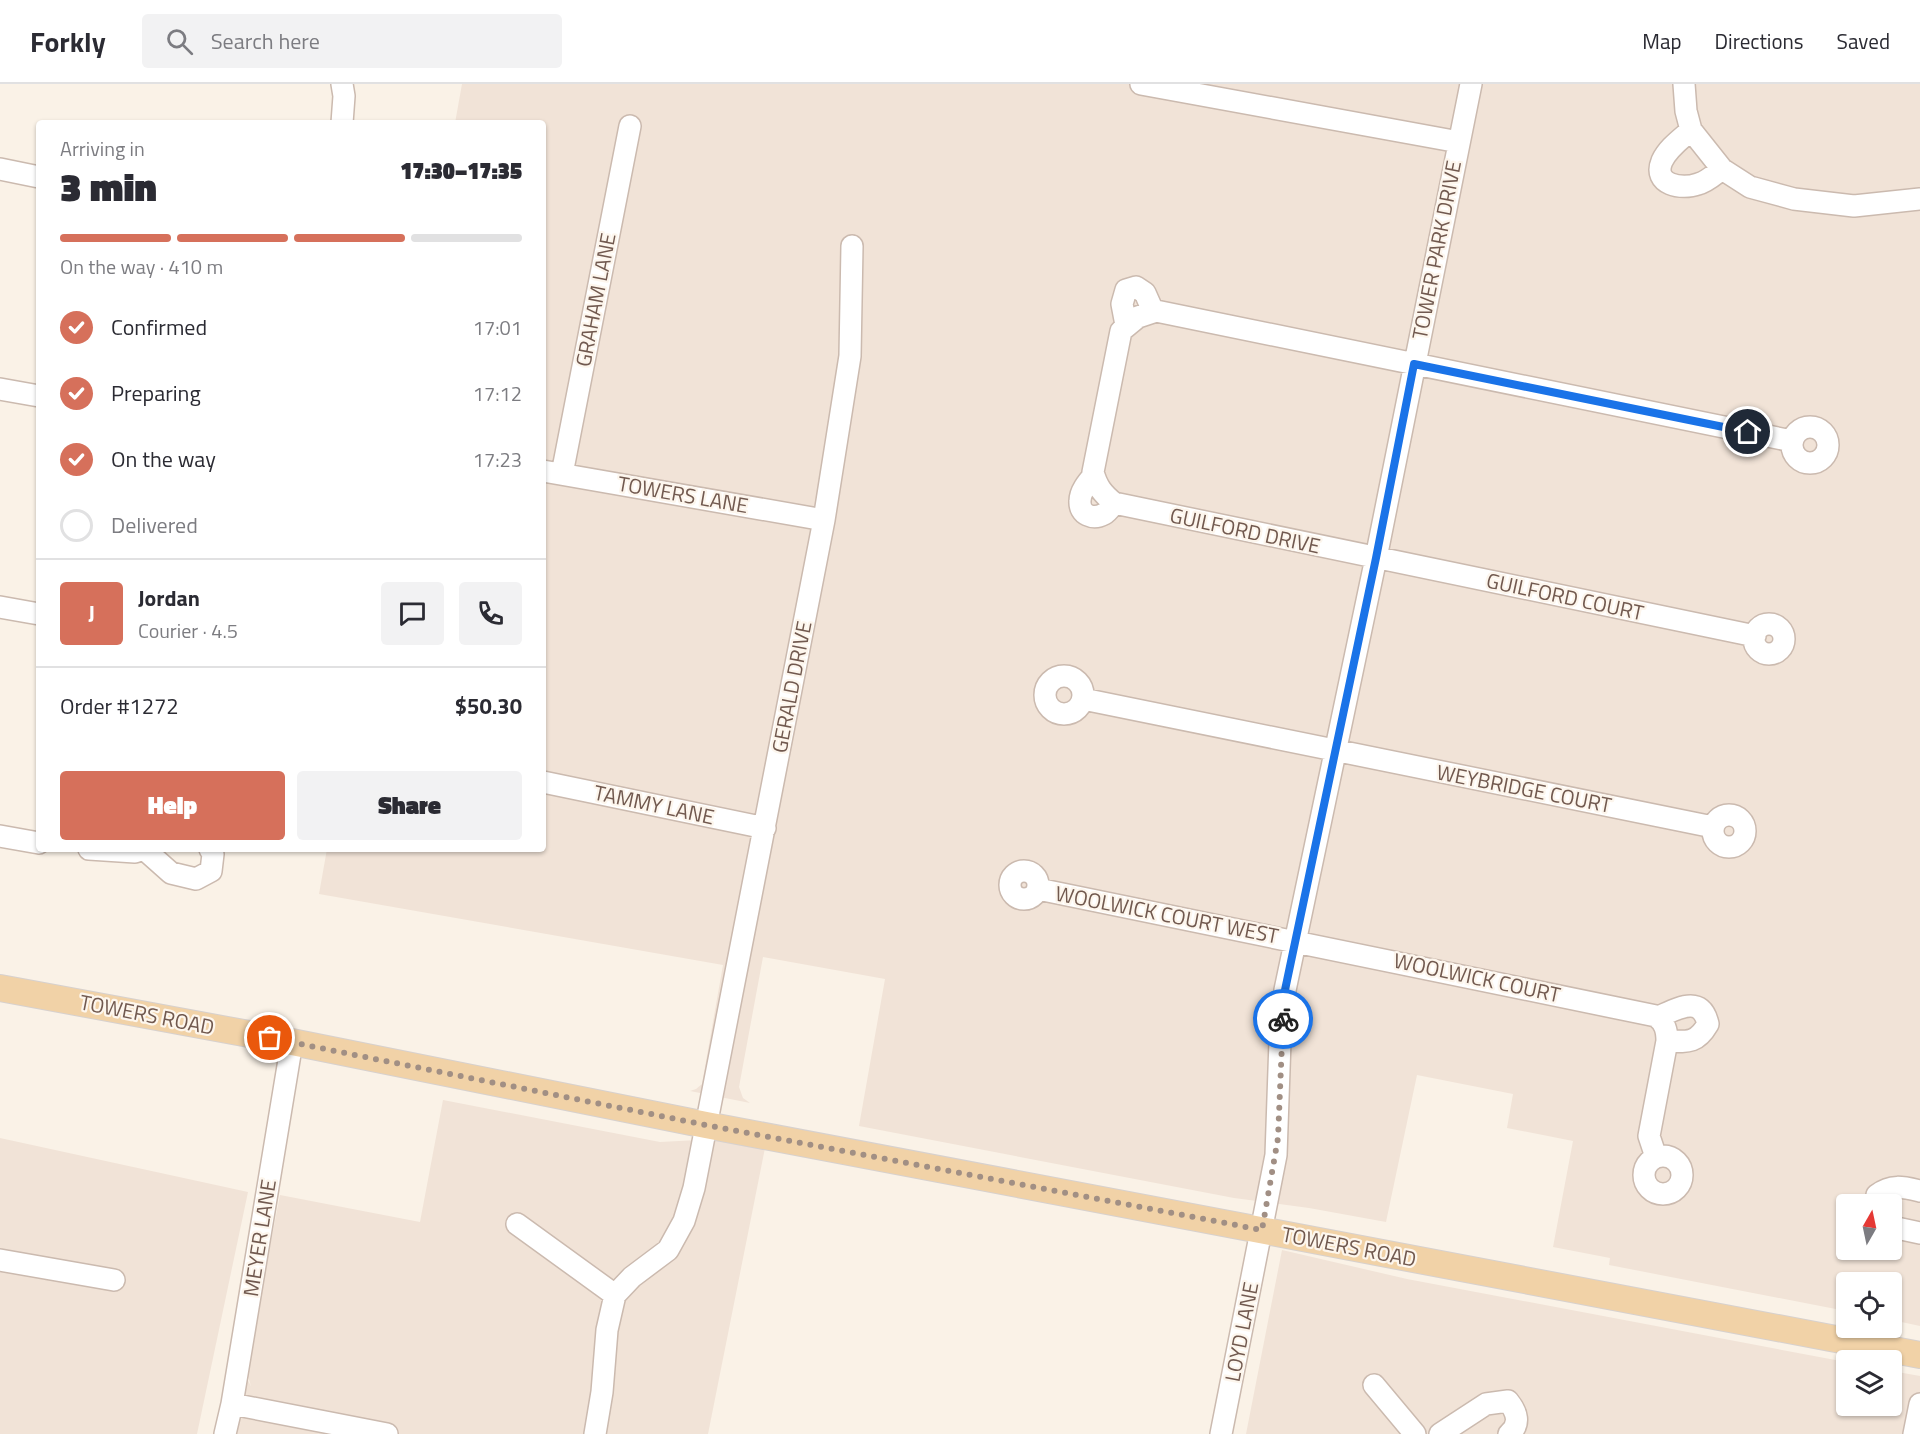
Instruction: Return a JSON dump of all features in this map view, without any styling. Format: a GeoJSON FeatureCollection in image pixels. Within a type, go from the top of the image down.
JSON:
{"type":"FeatureCollection","features":[{"type":"Feature","properties":{"kind":"main road","name":"TOWERS ROAD"},"geometry":{"type":"LineString","coordinates":[[0,988],[292,1042],[706,1125],[1920,1355]]}},
{"type":"Feature","properties":{"kind":"street"},"geometry":{"type":"LineString","coordinates":[[342,84],[344,96],[342,120]]}},
{"type":"Feature","properties":{"kind":"street"},"geometry":{"type":"LineString","coordinates":[[1141,84],[1459,142]]}},
{"type":"Feature","properties":{"kind":"street","name":"TOWER PARK DRIVE"},"geometry":{"type":"LineString","coordinates":[[1262,1230],[1276,1155],[1280,1041],[1285,990],[1376,558],[1471,84]]}},
{"type":"Feature","properties":{"kind":"street"},"geometry":{"type":"LineString","coordinates":[[1684,84],[1686,111],[1691,130],[1722,169],[1750,187],[1811,202],[1854,206],[1920,199]]}},
{"type":"Feature","properties":{"kind":"street","name":"GRAHAM LANE"},"geometry":{"type":"LineString","coordinates":[[553,472],[630,126]]}},
{"type":"Feature","properties":{"kind":"street"},"geometry":{"type":"LineString","coordinates":[[1691,130],[1678,140],[1662,162],[1663,178],[1674,186],[1683,187],[1700,184],[1722,169]]}},
{"type":"Feature","properties":{"kind":"street"},"geometry":{"type":"LineString","coordinates":[[0,169],[36,176]]}},
{"type":"Feature","properties":{"kind":"street","name":"GERALD DRIVE"},"geometry":{"type":"LineString","coordinates":[[615,1295],[632,1277],[668,1250],[684,1221],[694,1188],[824,520],[850,356],[852,246]]}},
{"type":"Feature","properties":{"kind":"street","name":"GUILFORD DRIVE"},"geometry":{"type":"LineString","coordinates":[[1153,311],[1145,293],[1136,287],[1126,290],[1122,304],[1126,325],[1121,331],[1115,354],[1094,475],[1096,484],[1104,495],[1114,503],[1376,558]]}},
{"type":"Feature","properties":{"kind":"street"},"geometry":{"type":"LineString","coordinates":[[1126,325],[1153,311],[1792,441]]}},
{"type":"Feature","properties":{"kind":"street"},"geometry":{"type":"LineString","coordinates":[[0,389],[36,395]]}},
{"type":"Feature","properties":{"kind":"street","name":"TOWERS LANE"},"geometry":{"type":"LineString","coordinates":[[553,472],[824,520]]}},
{"type":"Feature","properties":{"kind":"street","name":"GUILFORD COURT"},"geometry":{"type":"LineString","coordinates":[[1376,558],[1755,636]]}},
{"type":"Feature","properties":{"kind":"street"},"geometry":{"type":"LineString","coordinates":[[0,607],[36,613]]}},
{"type":"Feature","properties":{"kind":"street","name":"WEYBRIDGE COURT"},"geometry":{"type":"LineString","coordinates":[[1083,699],[1713,827]]}},
{"type":"Feature","properties":{"kind":"street","name":"TAMMY LANE"},"geometry":{"type":"LineString","coordinates":[[546,783],[765,828]]}},
{"type":"Feature","properties":{"kind":"street"},"geometry":{"type":"LineString","coordinates":[[0,836],[36,842]]}},
{"type":"Feature","properties":{"kind":"street"},"geometry":{"type":"LineString","coordinates":[[147,852],[171,873],[196,879],[211,871],[212,852]]}},
{"type":"Feature","properties":{"kind":"street","name":"WOOLWICK COURT WEST"},"geometry":{"type":"LineString","coordinates":[[1038,889],[1296,941]]}},
{"type":"Feature","properties":{"kind":"street","name":"WOOLWICK COURT"},"geometry":{"type":"LineString","coordinates":[[1296,941],[1658,1017]]}},
{"type":"Feature","properties":{"kind":"street"},"geometry":{"type":"LineString","coordinates":[[1656,1157],[1649,1136],[1667,1041],[1667,1030],[1658,1017],[1686,1006],[1698,1007],[1706,1013],[1708,1024],[1701,1036],[1688,1042],[1667,1041]]}},
{"type":"Feature","properties":{"kind":"street","name":"MEYER LANE"},"geometry":{"type":"LineString","coordinates":[[225,1434],[232,1404],[292,1042]]}},
{"type":"Feature","properties":{"kind":"street"},"geometry":{"type":"LineString","coordinates":[[1878,1194],[1887,1187],[1902,1187],[1920,1191]]}},
{"type":"Feature","properties":{"kind":"street"},"geometry":{"type":"LineString","coordinates":[[517,1224],[615,1295],[607,1330],[602,1392],[595,1434]]}},
{"type":"Feature","properties":{"kind":"street"},"geometry":{"type":"LineString","coordinates":[[1902,1229],[1920,1233]]}},
{"type":"Feature","properties":{"kind":"street","name":"LOYD LANE"},"geometry":{"type":"LineString","coordinates":[[1221,1434],[1262,1230]]}},
{"type":"Feature","properties":{"kind":"street"},"geometry":{"type":"LineString","coordinates":[[0,1260],[114,1280]]}},
{"type":"Feature","properties":{"kind":"street"},"geometry":{"type":"LineString","coordinates":[[1374,1385],[1415,1434]]}},
{"type":"Feature","properties":{"kind":"street"},"geometry":{"type":"LineString","coordinates":[[1440,1434],[1486,1404],[1508,1401],[1515,1410],[1517,1420],[1515,1429],[1509,1434]]}},
{"type":"Feature","properties":{"kind":"street"},"geometry":{"type":"LineString","coordinates":[[232,1404],[387,1434]]}},
{"type":"Feature","properties":{"kind":"street"},"geometry":{"type":"LineString","coordinates":[[1914,1434],[1920,1404]]}},
{"type":"Feature","properties":{"kind":"shaded area"},"geometry":{"type":"Polygon","coordinates":[[[462,84],[1920,84],[1920,1326],[1902,1322],[1902,1272],[1836,1272],[1836,1309],[1609,1265],[1610,1258],[1553,1247],[1573,1141],[1507,1128],[1513,1094],[1417,1075],[1386,1222],[1309,1208],[1234,1198],[859,1126],[885,979],[763,957],[739,1087],[743,1098],[750,1103],[690,1091],[702,1084],[723,965],[319,894],[326,852],[546,852],[546,120],[456,120],[462,84]]]}},
{"type":"Feature","properties":{"kind":"shaded area"},"geometry":{"type":"Polygon","coordinates":[[[443,1100],[660,1142],[736,1138],[766,1143],[708,1434],[237,1434],[246,1377],[251,1386],[246,1370],[280,1195],[420,1222],[443,1100]]]}},
{"type":"Feature","properties":{"kind":"shaded area"},"geometry":{"type":"Polygon","coordinates":[[[0,1138],[248,1192],[197,1434],[0,1434],[0,1138]]]}},
{"type":"Feature","properties":{"kind":"shaded area"},"geometry":{"type":"Polygon","coordinates":[[[1282,1250],[1407,1279],[1836,1360],[1836,1416],[1902,1416],[1902,1373],[1920,1376],[1920,1434],[1246,1434],[1282,1250]]]}},
{"type":"Feature","properties":{"kind":"way so far"},"geometry":{"type":"LineString","coordinates":[[270,1038],[706,1125],[1262,1230],[1278,1138],[1280,1041],[1283,1019]]}},
{"type":"Feature","properties":{"kind":"route"},"geometry":{"type":"LineString","coordinates":[[1283,1019],[1285,990],[1376,558],[1414,364],[1748,432]]}}]}
